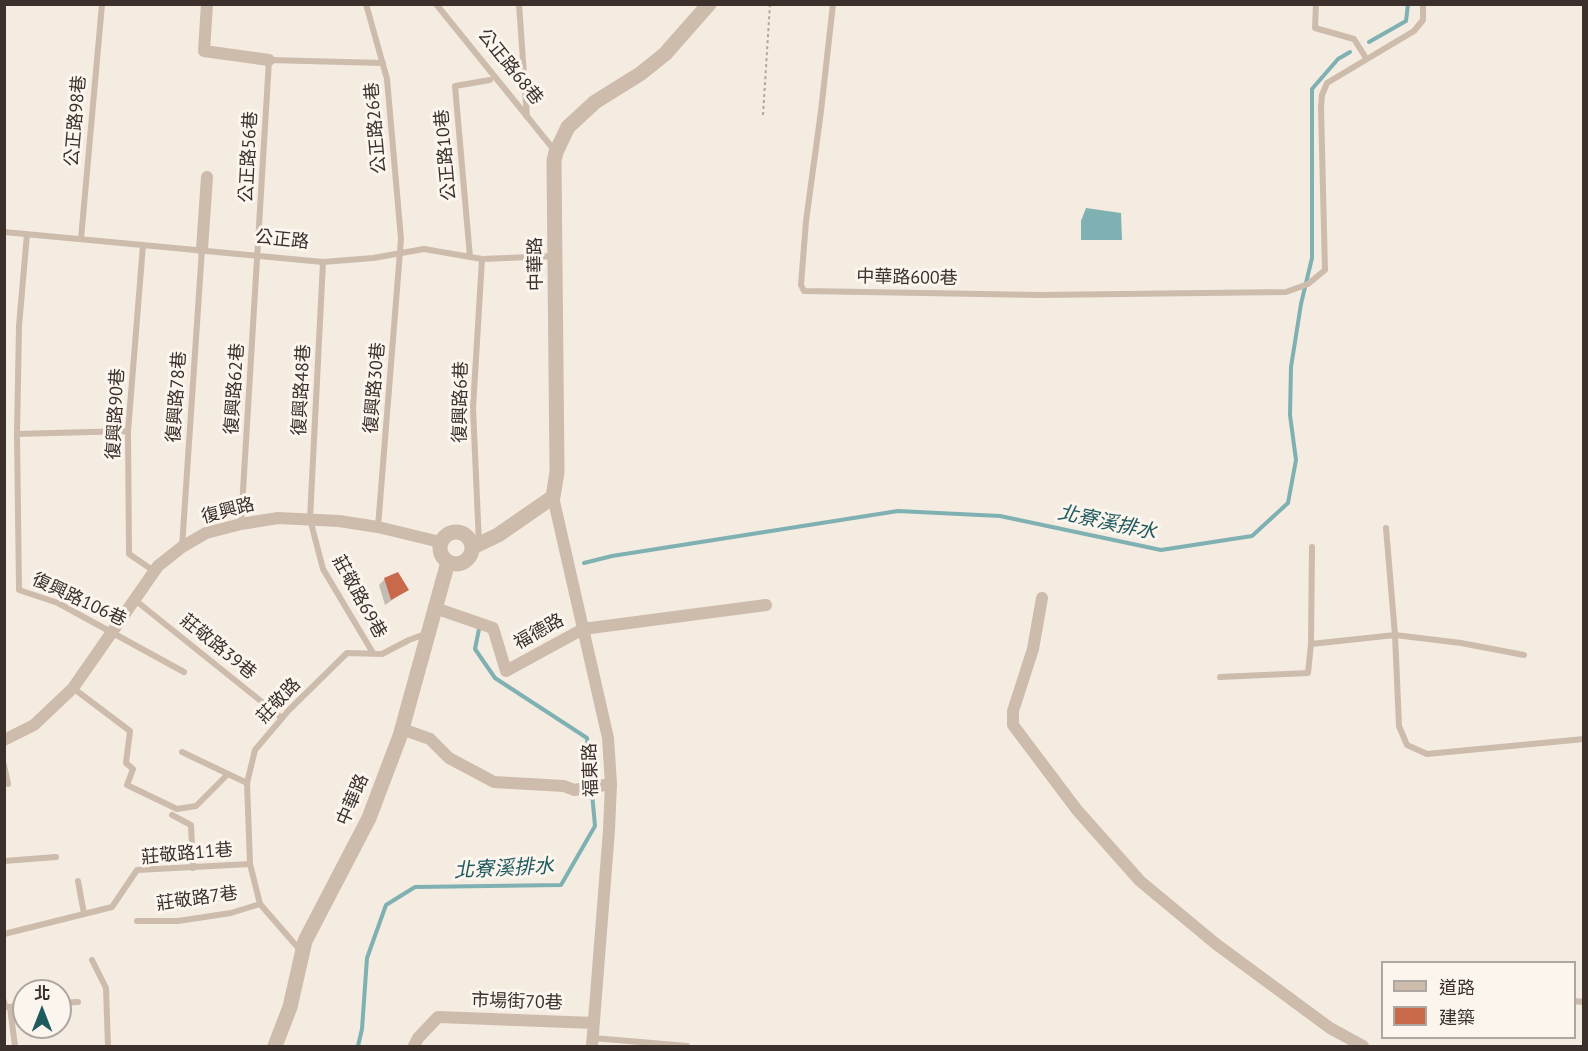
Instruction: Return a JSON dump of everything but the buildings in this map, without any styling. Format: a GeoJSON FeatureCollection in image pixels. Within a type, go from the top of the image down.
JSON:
{"type":"FeatureCollection","features":[{"type":"Feature","properties":{"kind":"street"},"geometry":{"type":"LineString","coordinates":[[207,4],[204,51],[269,60]]}},
{"type":"Feature","properties":{"kind":"street","name":"中華路"},"geometry":{"type":"LineString","coordinates":[[553,497],[557,472],[554,161],[556,152],[568,128],[595,102],[640,74],[665,54],[710,4]]}},
{"type":"Feature","properties":{"kind":"street"},"geometry":{"type":"LineString","coordinates":[[202,249],[207,177]]}},
{"type":"Feature","properties":{"kind":"street"},"geometry":{"type":"LineString","coordinates":[[476,546],[461,532],[449,533],[440,542],[440,554],[448,562],[458,564],[467,560],[476,546],[498,535],[553,497]]}},
{"type":"Feature","properties":{"kind":"street","name":"福東路"},"geometry":{"type":"LineString","coordinates":[[553,497],[608,738],[598,786],[609,830],[592,1042]]}},
{"type":"Feature","properties":{"kind":"street","name":"復興路"},"geometry":{"type":"LineString","coordinates":[[4,740],[34,725],[74,688],[155,572],[182,547],[206,533],[278,518],[339,520],[440,542]]}},
{"type":"Feature","properties":{"kind":"street","name":"中華路"},"geometry":{"type":"LineString","coordinates":[[275,1047],[290,1007],[305,941],[369,818],[402,729],[448,562]]}},
{"type":"Feature","properties":{"kind":"street"},"geometry":{"type":"LineString","coordinates":[[1042,598],[1033,649],[1013,711],[1013,725],[1077,810],[1140,881],[1226,951],[1330,1028],[1363,1047]]}},
{"type":"Feature","properties":{"kind":"street","name":"福德路"},"geometry":{"type":"LineString","coordinates":[[435,608],[493,628],[506,670],[583,629],[766,605]]}},
{"type":"Feature","properties":{"kind":"street"},"geometry":{"type":"LineString","coordinates":[[402,729],[430,739],[449,758],[494,782],[564,786],[574,790],[598,786]]}},
{"type":"Feature","properties":{"kind":"street","name":"市場街70巷"},"geometry":{"type":"LineString","coordinates":[[414,1047],[418,1038],[438,1017],[594,1023]]}},
{"type":"Feature","properties":{"kind":"lane","name":"公正路98巷"},"geometry":{"type":"LineString","coordinates":[[81,239],[102,4]]}},
{"type":"Feature","properties":{"kind":"lane","name":"公正路26巷"},"geometry":{"type":"LineString","coordinates":[[366,4],[387,79],[401,252]]}},
{"type":"Feature","properties":{"kind":"lane","name":"公正路68巷"},"geometry":{"type":"LineString","coordinates":[[436,4],[556,152]]}},
{"type":"Feature","properties":{"kind":"lane"},"geometry":{"type":"LineString","coordinates":[[519,4],[527,117]]}},
{"type":"Feature","properties":{"kind":"lane","name":"中華路600巷"},"geometry":{"type":"LineString","coordinates":[[833,4],[806,221],[801,285],[804,291],[1052,295],[1287,292],[1299,288],[1308,284],[1325,270],[1322,95],[1326,83],[1366,58]]}},
{"type":"Feature","properties":{"kind":"lane"},"geometry":{"type":"LineString","coordinates":[[1316,4],[1315,28],[1354,39],[1366,58],[1414,31],[1423,20],[1423,4]]}},
{"type":"Feature","properties":{"kind":"lane"},"geometry":{"type":"LineString","coordinates":[[269,60],[383,63]]}},
{"type":"Feature","properties":{"kind":"lane","name":"公正路56巷"},"geometry":{"type":"LineString","coordinates":[[258,256],[269,60]]}},
{"type":"Feature","properties":{"kind":"lane","name":"公正路10巷"},"geometry":{"type":"LineString","coordinates":[[470,257],[455,86],[490,80]]}},
{"type":"Feature","properties":{"kind":"lane","name":"公正路"},"geometry":{"type":"LineString","coordinates":[[4,232],[323,262],[373,258],[424,249],[482,259],[556,256]]}},
{"type":"Feature","properties":{"kind":"lane","name":"復興路106巷"},"geometry":{"type":"LineString","coordinates":[[27,234],[19,326],[17,434],[19,591],[58,603],[184,672]]}},
{"type":"Feature","properties":{"kind":"lane","name":"復興路90巷"},"geometry":{"type":"LineString","coordinates":[[143,245],[128,432],[129,554],[155,572]]}},
{"type":"Feature","properties":{"kind":"lane","name":"復興路78巷"},"geometry":{"type":"LineString","coordinates":[[182,547],[202,249]]}},
{"type":"Feature","properties":{"kind":"lane","name":"復興路30巷"},"geometry":{"type":"LineString","coordinates":[[378,527],[401,252]]}},
{"type":"Feature","properties":{"kind":"lane","name":"復興路62巷"},"geometry":{"type":"LineString","coordinates":[[241,524],[258,256]]}},
{"type":"Feature","properties":{"kind":"lane","name":"復興路6巷"},"geometry":{"type":"LineString","coordinates":[[476,546],[473,408],[482,259]]}},
{"type":"Feature","properties":{"kind":"lane","name":"復興路48巷"},"geometry":{"type":"LineString","coordinates":[[310,519],[323,262]]}},
{"type":"Feature","properties":{"kind":"lane"},"geometry":{"type":"LineString","coordinates":[[17,434],[128,432]]}},
{"type":"Feature","properties":{"kind":"lane","name":"莊敬路69巷"},"geometry":{"type":"LineString","coordinates":[[310,519],[323,569],[373,653]]}},
{"type":"Feature","properties":{"kind":"lane"},"geometry":{"type":"LineString","coordinates":[[1386,528],[1395,635],[1399,726],[1407,745],[1427,754],[1584,739]]}},
{"type":"Feature","properties":{"kind":"lane"},"geometry":{"type":"LineString","coordinates":[[1220,677],[1308,673],[1311,644],[1312,548]]}},
{"type":"Feature","properties":{"kind":"lane","name":"莊敬路39巷"},"geometry":{"type":"LineString","coordinates":[[135,600],[282,718]]}},
{"type":"Feature","properties":{"kind":"lane","name":"莊敬路"},"geometry":{"type":"LineString","coordinates":[[260,904],[250,864],[247,783],[255,750],[282,718],[347,653],[382,654],[429,633]]}},
{"type":"Feature","properties":{"kind":"lane"},"geometry":{"type":"LineString","coordinates":[[1311,644],[1395,635],[1461,643],[1524,655]]}},
{"type":"Feature","properties":{"kind":"lane"},"geometry":{"type":"LineString","coordinates":[[74,688],[130,731],[126,763],[133,769],[126,785],[177,809],[196,806],[228,774]]}},
{"type":"Feature","properties":{"kind":"lane"},"geometry":{"type":"LineString","coordinates":[[182,752],[247,783]]}},
{"type":"Feature","properties":{"kind":"lane"},"geometry":{"type":"LineString","coordinates":[[4,765],[8,784]]}},
{"type":"Feature","properties":{"kind":"lane"},"geometry":{"type":"LineString","coordinates":[[172,815],[191,825],[193,868]]}},
{"type":"Feature","properties":{"kind":"lane"},"geometry":{"type":"LineString","coordinates":[[4,861],[56,857]]}},
{"type":"Feature","properties":{"kind":"lane","name":"莊敬路11巷"},"geometry":{"type":"LineString","coordinates":[[4,934],[111,907],[137,870],[250,864]]}},
{"type":"Feature","properties":{"kind":"lane"},"geometry":{"type":"LineString","coordinates":[[78,880],[84,914]]}},
{"type":"Feature","properties":{"kind":"lane"},"geometry":{"type":"LineString","coordinates":[[260,904],[303,953]]}},
{"type":"Feature","properties":{"kind":"lane","name":"莊敬路7巷"},"geometry":{"type":"LineString","coordinates":[[137,921],[178,921],[231,913],[260,904]]}},
{"type":"Feature","properties":{"kind":"lane"},"geometry":{"type":"LineString","coordinates":[[92,960],[106,988],[108,1047]]}},
{"type":"Feature","properties":{"kind":"lane"},"geometry":{"type":"LineString","coordinates":[[4,1001],[5,1007],[10,1007],[15,1047]]}},
{"type":"Feature","properties":{"kind":"lane"},"geometry":{"type":"LineString","coordinates":[[72,1002],[78,1002]]}},
{"type":"Feature","properties":{"kind":"lane"},"geometry":{"type":"LineString","coordinates":[[592,1042],[687,1047]]}},
{"type":"Feature","properties":{"kind":"path"},"geometry":{"type":"LineString","coordinates":[[763,115],[770,4]]}},
{"type":"Feature","properties":{"kind":"water"},"geometry":{"type":"Polygon","coordinates":[[[1086,208],[1121,213],[1122,240],[1081,240],[1081,221],[1086,208]]]}},
{"type":"Feature","properties":{"kind":"waterway","name":"北寮溪排水"},"geometry":{"type":"LineString","coordinates":[[1369,42],[1406,21],[1408,4]]}},
{"type":"Feature","properties":{"kind":"waterway","name":"北寮溪排水"},"geometry":{"type":"LineString","coordinates":[[584,563],[612,556],[898,511],[1000,516],[1161,550],[1252,536],[1288,503],[1296,460],[1290,415],[1291,367],[1301,304],[1312,258],[1312,89],[1338,59],[1350,52]]}},
{"type":"Feature","properties":{"kind":"waterway","name":"北寮溪排水"},"geometry":{"type":"LineString","coordinates":[[358,1046],[362,1029],[367,958],[386,905],[415,887],[561,885],[595,826],[587,738],[495,678],[475,649],[479,629]]}}]}
